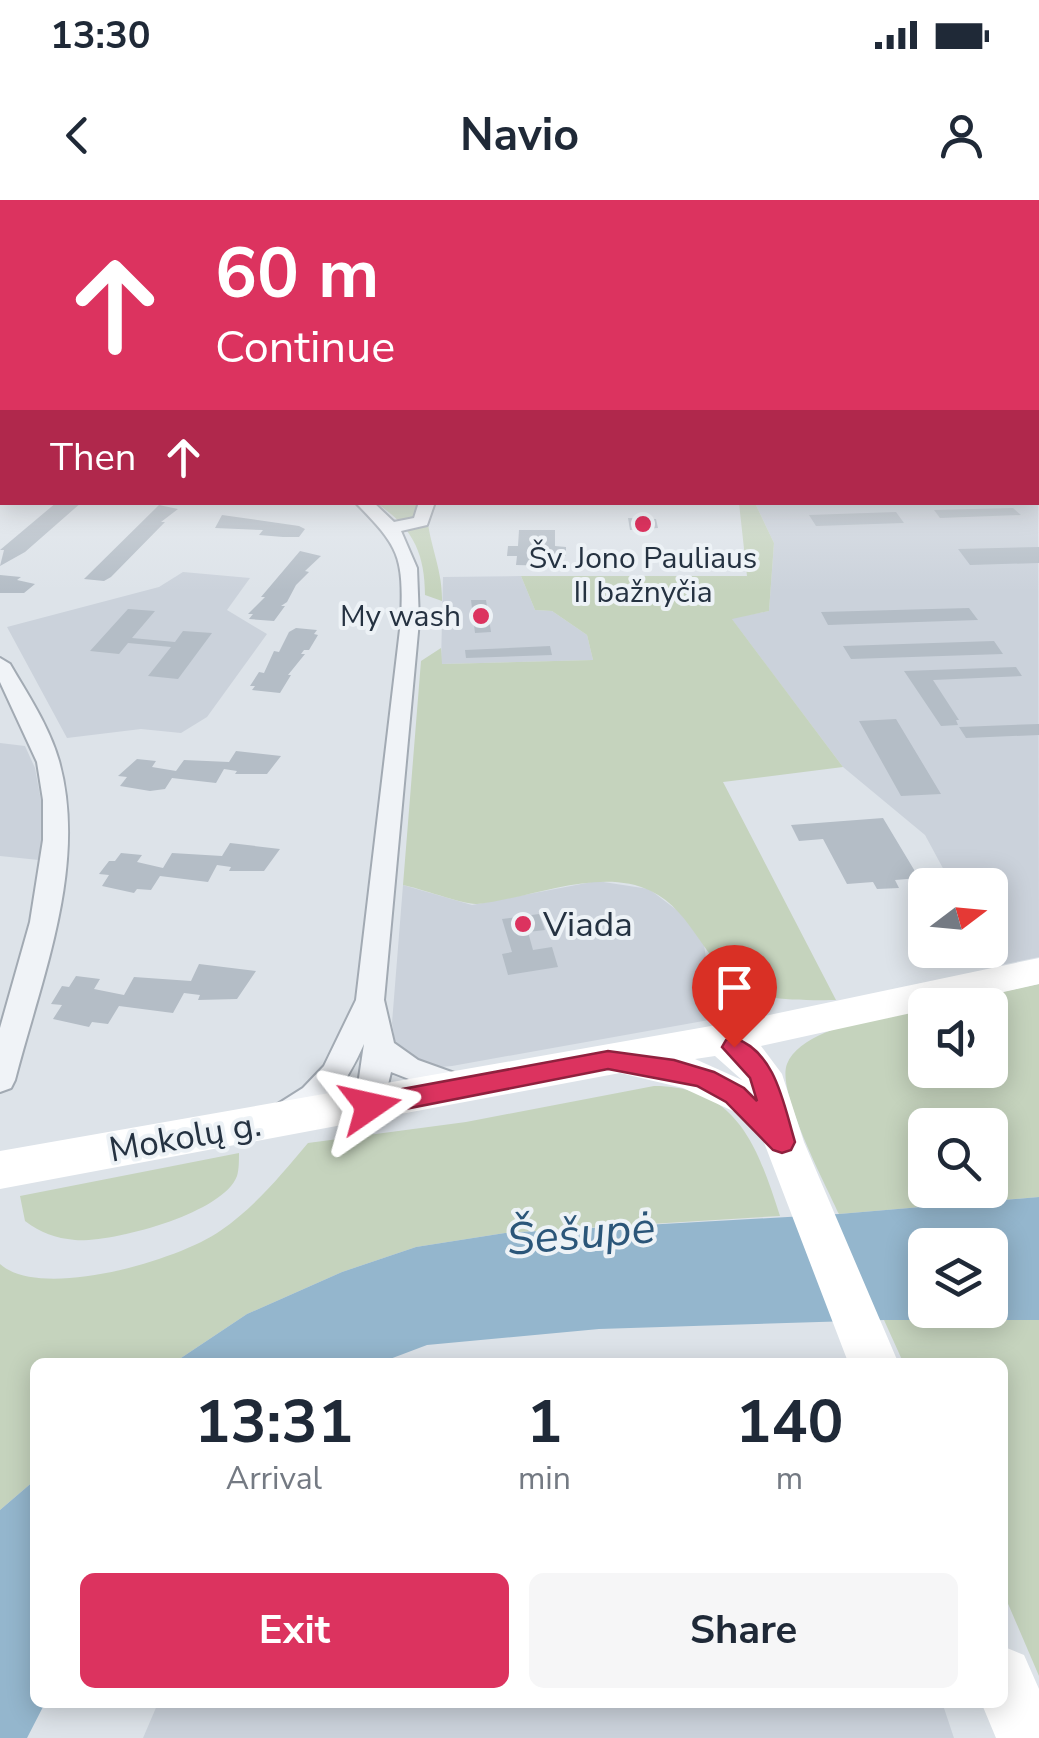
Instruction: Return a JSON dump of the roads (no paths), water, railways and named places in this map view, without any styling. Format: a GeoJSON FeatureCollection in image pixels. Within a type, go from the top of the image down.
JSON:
{"type":"FeatureCollection","features":[{"type":"Feature","properties":{"kind":"main road","name":"Mokolų g."},"geometry":{"type":"LineString","coordinates":[[0,1170],[370,1106],[795,1025],[1039,971]]}},
{"type":"Feature","properties":{"kind":"main road"},"geometry":{"type":"LineString","coordinates":[[748,1084],[771,1048],[795,1025]]}},
{"type":"Feature","properties":{"kind":"main road"},"geometry":{"type":"LineString","coordinates":[[721,1039],[718,1057],[748,1084],[786,1152],[871,1358]]}},
{"type":"Feature","properties":{"kind":"main road"},"geometry":{"type":"LineString","coordinates":[[608,1060],[748,1084]]}},
{"type":"Feature","properties":{"kind":"main road"},"geometry":{"type":"LineString","coordinates":[[1008,1691],[1028,1738]]}},
{"type":"Feature","properties":{"kind":"street"},"geometry":{"type":"LineString","coordinates":[[276,1121],[324,1088],[347,1054],[370,1000],[412,596],[409,560],[393,527],[366,505]]}},
{"type":"Feature","properties":{"kind":"street"},"geometry":{"type":"LineString","coordinates":[[393,527],[422,522],[426,505]]}},
{"type":"Feature","properties":{"kind":"street"},"geometry":{"type":"LineString","coordinates":[[0,664],[47,760],[55,807],[47,894],[0,1080]]}},
{"type":"Feature","properties":{"kind":"street"},"geometry":{"type":"LineString","coordinates":[[370,1000],[380,1049],[370,1106]]}},
{"type":"Feature","properties":{"kind":"street"},"geometry":{"type":"LineString","coordinates":[[380,1049],[406,1068],[462,1088]]}},
{"type":"Feature","properties":{"kind":"street"},"geometry":{"type":"LineString","coordinates":[[347,1054],[370,1106]]}},
{"type":"Feature","properties":{"kind":"water","name":"Šešupė"},"geometry":{"type":"Polygon","coordinates":[[[1039,1197],[1039,1320],[1008,1320],[1008,1228],[908,1228],[908,1320],[599,1329],[427,1345],[393,1358],[181,1358],[247,1314],[342,1272],[416,1247],[505,1233],[910,1208],[1008,1208],[1008,1200],[1039,1197]]]}},
{"type":"Feature","properties":{"kind":"water"},"geometry":{"type":"Polygon","coordinates":[[[30,1484],[30,1708],[42,1708],[27,1738],[0,1738],[0,1510],[30,1484]]]}},
{"type":"Feature","properties":{"kind":"place","name":"Šv. Jono Pauliaus II bažnyčia"},"geometry":{"type":"Point","coordinates":[643,524]}},
{"type":"Feature","properties":{"kind":"place","name":"My wash"},"geometry":{"type":"Point","coordinates":[481,616]}},
{"type":"Feature","properties":{"kind":"place","name":"Viada"},"geometry":{"type":"Point","coordinates":[523,924]}}]}
